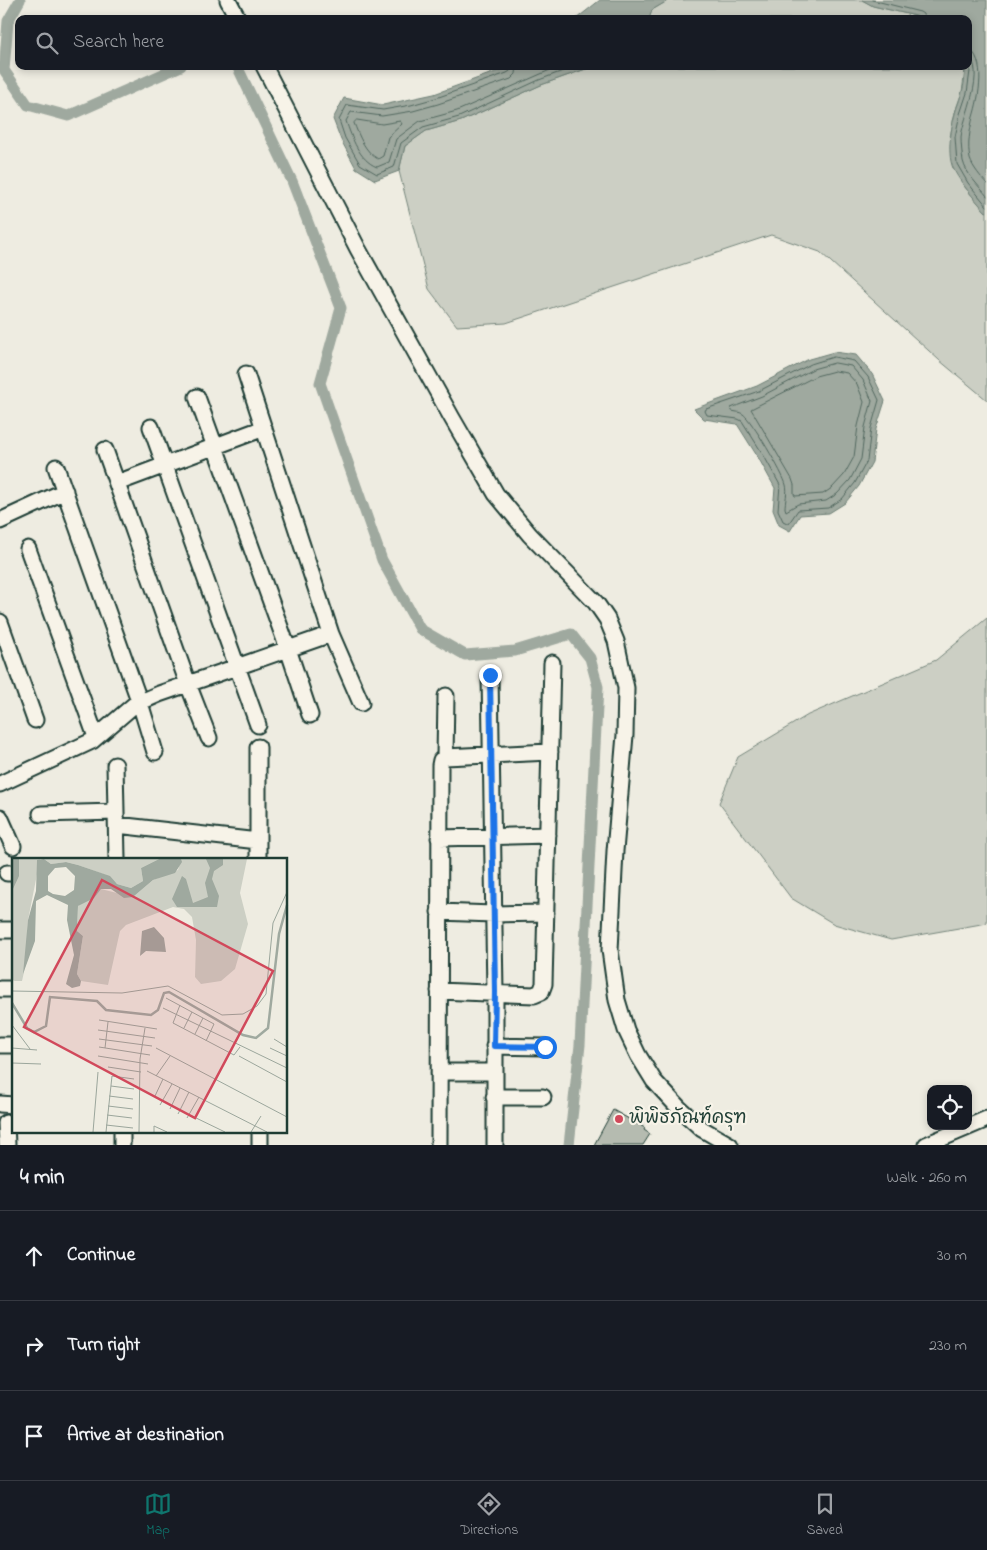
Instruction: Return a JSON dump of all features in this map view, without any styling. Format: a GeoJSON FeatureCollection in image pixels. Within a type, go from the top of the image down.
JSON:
{"type":"FeatureCollection","features":[{"type":"Feature","properties":{"kind":"street"},"geometry":{"type":"LineString","coordinates":[[228,0],[236,15]]}},
{"type":"Feature","properties":{"kind":"street"},"geometry":{"type":"LineString","coordinates":[[266,70],[358,249],[496,494],[530,535],[596,603],[607,619],[616,641],[626,688],[625,735],[615,851],[610,950],[617,1000],[626,1030],[638,1055],[654,1081],[702,1129],[730,1145]]}},
{"type":"Feature","properties":{"kind":"street"},"geometry":{"type":"LineString","coordinates":[[246,374],[331,634],[361,703]]}},
{"type":"Feature","properties":{"kind":"street"},"geometry":{"type":"LineString","coordinates":[[197,397],[310,715]]}},
{"type":"Feature","properties":{"kind":"street"},"geometry":{"type":"LineString","coordinates":[[151,427],[258,725]]}},
{"type":"Feature","properties":{"kind":"street"},"geometry":{"type":"LineString","coordinates":[[117,483],[215,448],[264,428]]}},
{"type":"Feature","properties":{"kind":"street"},"geometry":{"type":"LineString","coordinates":[[105,450],[209,738]]}},
{"type":"Feature","properties":{"kind":"street"},"geometry":{"type":"LineString","coordinates":[[56,467],[140,703],[155,752]]}},
{"type":"Feature","properties":{"kind":"street"},"geometry":{"type":"LineString","coordinates":[[0,521],[65,491]]}},
{"type":"Feature","properties":{"kind":"street"},"geometry":{"type":"LineString","coordinates":[[28,549],[96,737]]}},
{"type":"Feature","properties":{"kind":"street"},"geometry":{"type":"LineString","coordinates":[[0,622],[35,720]]}},
{"type":"Feature","properties":{"kind":"street"},"geometry":{"type":"LineString","coordinates":[[0,784],[92,741],[134,705],[159,694],[331,634]]}},
{"type":"Feature","properties":{"kind":"street"},"geometry":{"type":"LineString","coordinates":[[439,991],[534,995],[541,992],[544,984],[552,663]]}},
{"type":"Feature","properties":{"kind":"street"},"geometry":{"type":"LineString","coordinates":[[490,675],[495,992],[495,1145]]}},
{"type":"Feature","properties":{"kind":"street"},"geometry":{"type":"LineString","coordinates":[[439,1145],[440,765],[441,760],[445,756],[446,696]]}},
{"type":"Feature","properties":{"kind":"street"},"geometry":{"type":"LineString","coordinates":[[258,747],[258,858]]}},
{"type":"Feature","properties":{"kind":"street"},"geometry":{"type":"LineString","coordinates":[[445,756],[550,752]]}},
{"type":"Feature","properties":{"kind":"street"},"geometry":{"type":"LineString","coordinates":[[115,765],[117,858]]}},
{"type":"Feature","properties":{"kind":"street"},"geometry":{"type":"LineString","coordinates":[[40,814],[116,819],[258,841]]}},
{"type":"Feature","properties":{"kind":"street"},"geometry":{"type":"LineString","coordinates":[[0,817],[13,846]]}},
{"type":"Feature","properties":{"kind":"street"},"geometry":{"type":"LineString","coordinates":[[439,838],[548,835]]}},
{"type":"Feature","properties":{"kind":"street"},"geometry":{"type":"LineString","coordinates":[[439,912],[546,913]]}},
{"type":"Feature","properties":{"kind":"street"},"geometry":{"type":"LineString","coordinates":[[494,1046],[545,1047]]}},
{"type":"Feature","properties":{"kind":"street"},"geometry":{"type":"LineString","coordinates":[[439,1072],[494,1072]]}},
{"type":"Feature","properties":{"kind":"street"},"geometry":{"type":"LineString","coordinates":[[494,1097],[543,1097]]}},
{"type":"Feature","properties":{"kind":"street"},"geometry":{"type":"LineString","coordinates":[[926,1145],[987,1119]]}},
{"type":"Feature","properties":{"kind":"street"},"geometry":{"type":"LineString","coordinates":[[6,1122],[7,1145]]}},
{"type":"Feature","properties":{"kind":"street"},"geometry":{"type":"LineString","coordinates":[[122,1132],[122,1145]]}},
{"type":"Feature","properties":{"kind":"street"},"geometry":{"type":"LineString","coordinates":[[260,1132],[260,1145]]}},
{"type":"Feature","properties":{"kind":"shaded area"},"geometry":{"type":"Polygon","coordinates":[[[669,0],[862,0],[873,6],[912,15],[650,15],[652,10],[669,0]]]}},
{"type":"Feature","properties":{"kind":"shaded area"},"geometry":{"type":"Polygon","coordinates":[[[583,70],[965,70],[962,92],[955,112],[950,137],[964,186],[987,212],[987,400],[939,360],[820,252],[771,235],[506,323],[457,326],[429,289],[399,171],[405,146],[426,131],[461,121],[541,85],[583,70]]]}},
{"type":"Feature","properties":{"kind":"shaded area"},"geometry":{"type":"Polygon","coordinates":[[[987,618],[987,923],[891,940],[834,924],[791,898],[719,803],[738,757],[808,715],[936,660],[987,618]]]}},
{"type":"Feature","properties":{"kind":"water"},"geometry":{"type":"Polygon","coordinates":[[[600,0],[669,0],[652,10],[650,15],[581,15],[600,0]]]}},
{"type":"Feature","properties":{"kind":"water"},"geometry":{"type":"Polygon","coordinates":[[[862,0],[987,0],[987,212],[960,180],[953,168],[950,154],[952,127],[962,90],[965,70],[972,70],[972,15],[912,15],[873,6],[862,0]]]}},
{"type":"Feature","properties":{"kind":"water"},"geometry":{"type":"Polygon","coordinates":[[[501,70],[583,70],[541,85],[461,121],[426,131],[405,146],[399,171],[375,180],[356,168],[341,140],[333,119],[344,98],[383,105],[434,94],[501,70]]]}},
{"type":"Feature","properties":{"kind":"water"},"geometry":{"type":"Polygon","coordinates":[[[834,352],[856,355],[872,374],[885,401],[876,429],[872,462],[859,486],[845,503],[829,513],[800,515],[790,531],[779,525],[773,510],[775,488],[737,424],[704,419],[694,409],[757,386],[809,359],[834,352]]]}},
{"type":"Feature","properties":{"kind":"building","name":"พิพิธภัณฑ์ครุฑ"},"geometry":{"type":"Polygon","coordinates":[[[613,1110],[645,1128],[644,1130],[650,1134],[643,1145],[594,1145],[613,1110]]]}},
{"type":"Feature","properties":{"kind":"waterway"},"geometry":{"type":"LineString","coordinates":[[20,0],[8,21],[4,70],[28,105],[68,116],[172,70]]}},
{"type":"Feature","properties":{"kind":"waterway"},"geometry":{"type":"LineString","coordinates":[[239,70],[292,181],[341,308],[320,383],[382,560],[420,629],[465,655],[515,651],[571,634],[590,658],[598,687],[580,1045],[569,1145]]}},
{"type":"Feature","properties":{"kind":"place","name":"พิพิธภัณฑ์ครุฑ"},"geometry":{"type":"Point","coordinates":[619,1119]}},
{"type":"Feature","properties":{"kind":"route"},"geometry":{"type":"LineString","coordinates":[[490,675],[495,992],[494,1046],[545,1047]]}}]}
